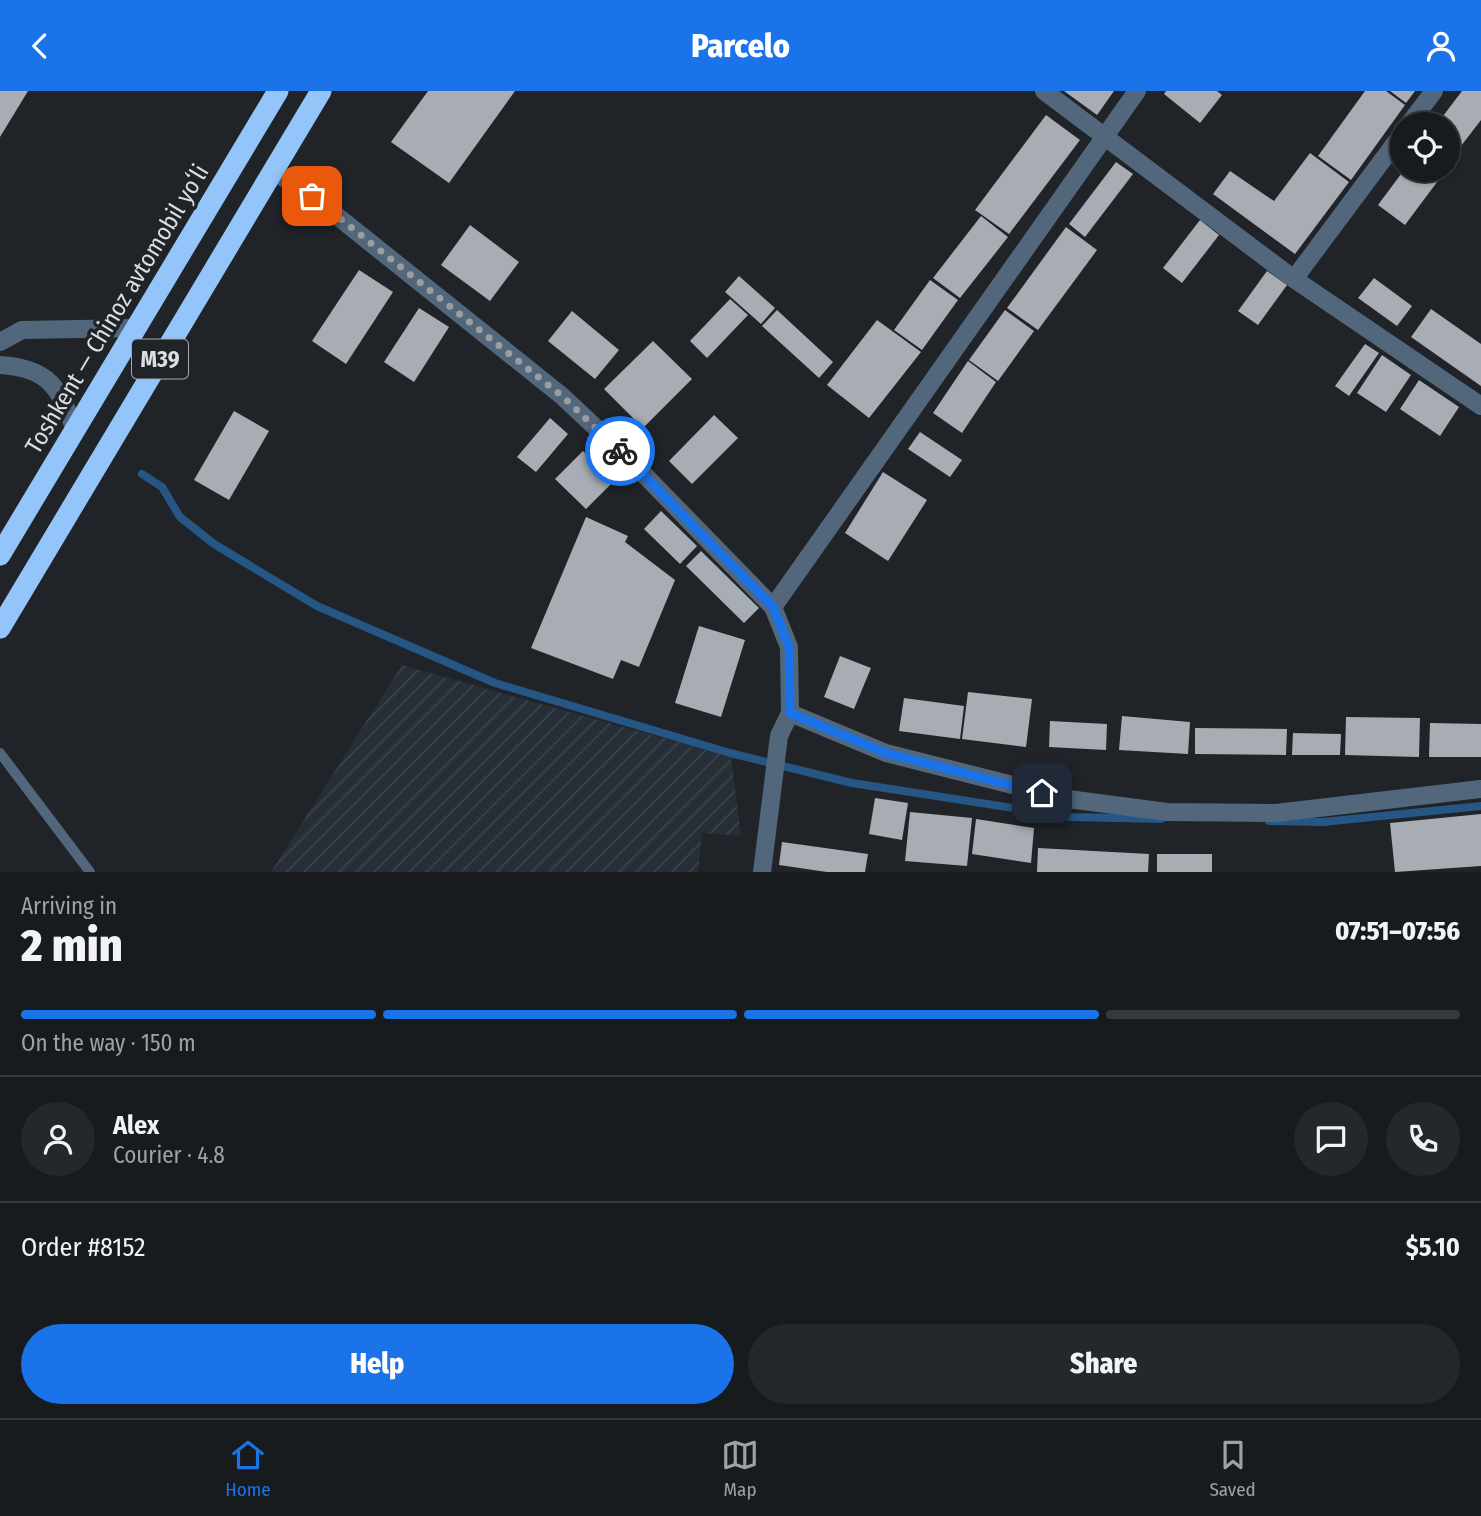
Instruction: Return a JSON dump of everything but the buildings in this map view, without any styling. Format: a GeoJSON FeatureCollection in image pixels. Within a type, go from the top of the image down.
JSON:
{"type":"FeatureCollection","features":[{"type":"Feature","properties":{"kind":"highway","name":"Toshkent — Chinoz avtomobil yoʻli"},"geometry":{"type":"LineString","coordinates":[[0,555],[278,91]]}},
{"type":"Feature","properties":{"kind":"highway","name":"M39"},"geometry":{"type":"LineString","coordinates":[[0,628],[321,91]]}},
{"type":"Feature","properties":{"kind":"street"},"geometry":{"type":"LineString","coordinates":[[1044,91],[1294,279],[1481,406]]}},
{"type":"Feature","properties":{"kind":"street"},"geometry":{"type":"LineString","coordinates":[[773,607],[1137,91]]}},
{"type":"Feature","properties":{"kind":"street"},"geometry":{"type":"LineString","coordinates":[[1418,112],[1434,91]]}},
{"type":"Feature","properties":{"kind":"street"},"geometry":{"type":"LineString","coordinates":[[1294,279],[1390,150]]}},
{"type":"Feature","properties":{"kind":"street"},"geometry":{"type":"LineString","coordinates":[[273,171],[312,196],[562,396],[627,457],[773,607],[789,647],[790,713],[779,736],[762,872]]}},
{"type":"Feature","properties":{"kind":"street"},"geometry":{"type":"LineString","coordinates":[[0,342],[22,330],[136,328]]}},
{"type":"Feature","properties":{"kind":"street"},"geometry":{"type":"LineString","coordinates":[[0,365],[29,367],[48,380],[61,393],[75,430]]}},
{"type":"Feature","properties":{"kind":"street"},"geometry":{"type":"LineString","coordinates":[[790,713],[886,753],[1068,799],[1167,812],[1276,813],[1481,789]]}},
{"type":"Feature","properties":{"kind":"lane"},"geometry":{"type":"LineString","coordinates":[[0,753],[90,872]]}},
{"type":"Feature","properties":{"kind":"shaded area"},"geometry":{"type":"Polygon","coordinates":[[[402,665],[731,757],[741,836],[702,833],[698,872],[271,872],[402,665]]]}},
{"type":"Feature","properties":{"kind":"waterway"},"geometry":{"type":"LineString","coordinates":[[142,474],[162,487],[180,517],[214,544],[317,606],[495,683],[730,753],[852,783],[1071,817],[1161,819]]}},
{"type":"Feature","properties":{"kind":"waterway"},"geometry":{"type":"LineString","coordinates":[[1269,821],[1323,822],[1481,806]]}},
{"type":"Feature","properties":{"kind":"way so far"},"geometry":{"type":"LineString","coordinates":[[312,196],[562,396],[620,451]]}},
{"type":"Feature","properties":{"kind":"route"},"geometry":{"type":"LineString","coordinates":[[620,451],[773,607],[789,647],[790,713],[886,753],[1042,793]]}}]}
